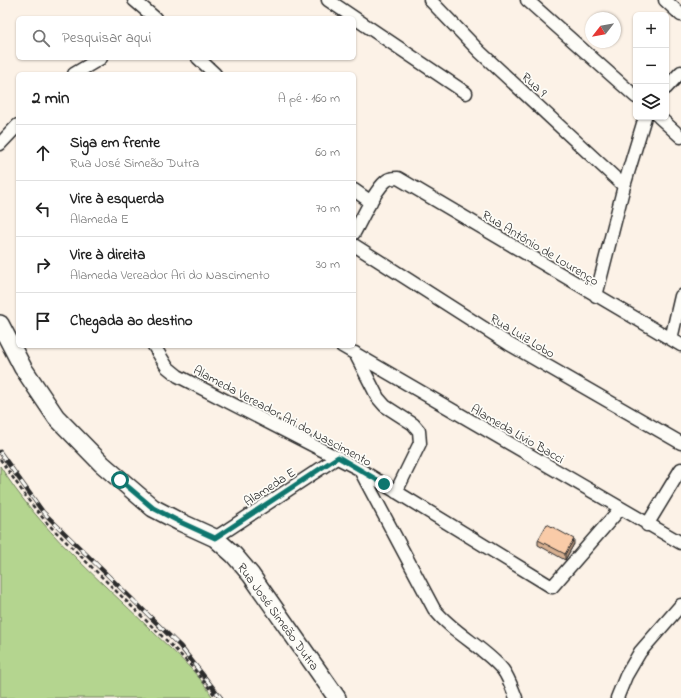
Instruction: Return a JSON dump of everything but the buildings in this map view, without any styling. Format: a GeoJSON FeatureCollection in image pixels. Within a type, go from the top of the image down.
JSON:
{"type":"FeatureCollection","features":[{"type":"Feature","properties":{"kind":"main road","name":"Rua José Simeão Dutra"},"geometry":{"type":"LineString","coordinates":[[0,324],[23,368],[56,417],[102,464],[153,508],[215,538],[251,575],[337,698]]}},
{"type":"Feature","properties":{"kind":"street"},"geometry":{"type":"LineString","coordinates":[[134,0],[154,16]]}},
{"type":"Feature","properties":{"kind":"street"},"geometry":{"type":"LineString","coordinates":[[328,0],[352,16]]}},
{"type":"Feature","properties":{"kind":"street","name":"Rua 9"},"geometry":{"type":"LineString","coordinates":[[430,0],[480,52],[624,186]]}},
{"type":"Feature","properties":{"kind":"street"},"geometry":{"type":"LineString","coordinates":[[527,0],[633,94]]}},
{"type":"Feature","properties":{"kind":"street"},"geometry":{"type":"LineString","coordinates":[[666,0],[681,15]]}},
{"type":"Feature","properties":{"kind":"street"},"geometry":{"type":"LineString","coordinates":[[356,19],[466,93]]}},
{"type":"Feature","properties":{"kind":"street"},"geometry":{"type":"LineString","coordinates":[[77,72],[98,60]]}},
{"type":"Feature","properties":{"kind":"street"},"geometry":{"type":"LineString","coordinates":[[200,60],[213,72]]}},
{"type":"Feature","properties":{"kind":"street"},"geometry":{"type":"LineString","coordinates":[[669,85],[681,72]]}},
{"type":"Feature","properties":{"kind":"street"},"geometry":{"type":"LineString","coordinates":[[596,296],[624,186],[644,120]]}},
{"type":"Feature","properties":{"kind":"street"},"geometry":{"type":"LineString","coordinates":[[662,120],[681,137]]}},
{"type":"Feature","properties":{"kind":"street"},"geometry":{"type":"LineString","coordinates":[[0,144],[16,126]]}},
{"type":"Feature","properties":{"kind":"street","name":"Rua Antônio de Lourenço"},"geometry":{"type":"LineString","coordinates":[[371,202],[386,181],[392,178],[398,178],[405,181],[596,296],[676,342]]}},
{"type":"Feature","properties":{"kind":"street"},"geometry":{"type":"LineString","coordinates":[[356,191],[371,202],[356,229]]}},
{"type":"Feature","properties":{"kind":"street","name":"Rua Luiz Lobo"},"geometry":{"type":"LineString","coordinates":[[356,246],[509,344],[681,443]]}},
{"type":"Feature","properties":{"kind":"street"},"geometry":{"type":"LineString","coordinates":[[676,342],[681,296]]}},
{"type":"Feature","properties":{"kind":"street","name":"Alameda Vereador Ari do Nascimento"},"geometry":{"type":"LineString","coordinates":[[155,348],[167,367],[178,376],[338,457],[552,587],[620,509]]}},
{"type":"Feature","properties":{"kind":"street","name":"Alameda Lívio Bacci"},"geometry":{"type":"LineString","coordinates":[[346,348],[647,525],[681,543]]}},
{"type":"Feature","properties":{"kind":"street"},"geometry":{"type":"LineString","coordinates":[[355,353],[378,398],[385,406],[413,424],[419,431],[420,443],[396,492]]}},
{"type":"Feature","properties":{"kind":"street","name":"Alameda E"},"geometry":{"type":"LineString","coordinates":[[215,538],[338,457]]}},
{"type":"Feature","properties":{"kind":"street"},"geometry":{"type":"LineString","coordinates":[[359,469],[434,609],[450,626],[498,664],[509,680],[516,698]]}},
{"type":"Feature","properties":{"kind":"street"},"geometry":{"type":"LineString","coordinates":[[647,525],[681,469]]}},
{"type":"Feature","properties":{"kind":"street"},"geometry":{"type":"LineString","coordinates":[[617,698],[626,676],[640,652],[681,605]]}},
{"type":"Feature","properties":{"kind":"path"},"geometry":{"type":"LineString","coordinates":[[0,459],[29,501],[47,523],[174,648],[193,668],[217,698]]}},
{"type":"Feature","properties":{"kind":"green space"},"geometry":{"type":"Polygon","coordinates":[[[0,466],[32,511],[89,571],[184,661],[200,679],[213,698],[0,698],[0,466]]]}},
{"type":"Feature","properties":{"kind":"railway"},"geometry":{"type":"LineString","coordinates":[[0,452],[43,512],[180,646],[221,698]]}},
{"type":"Feature","properties":{"kind":"route"},"geometry":{"type":"LineString","coordinates":[[120,480],[153,508],[215,538],[338,457],[384,484]]}}]}
